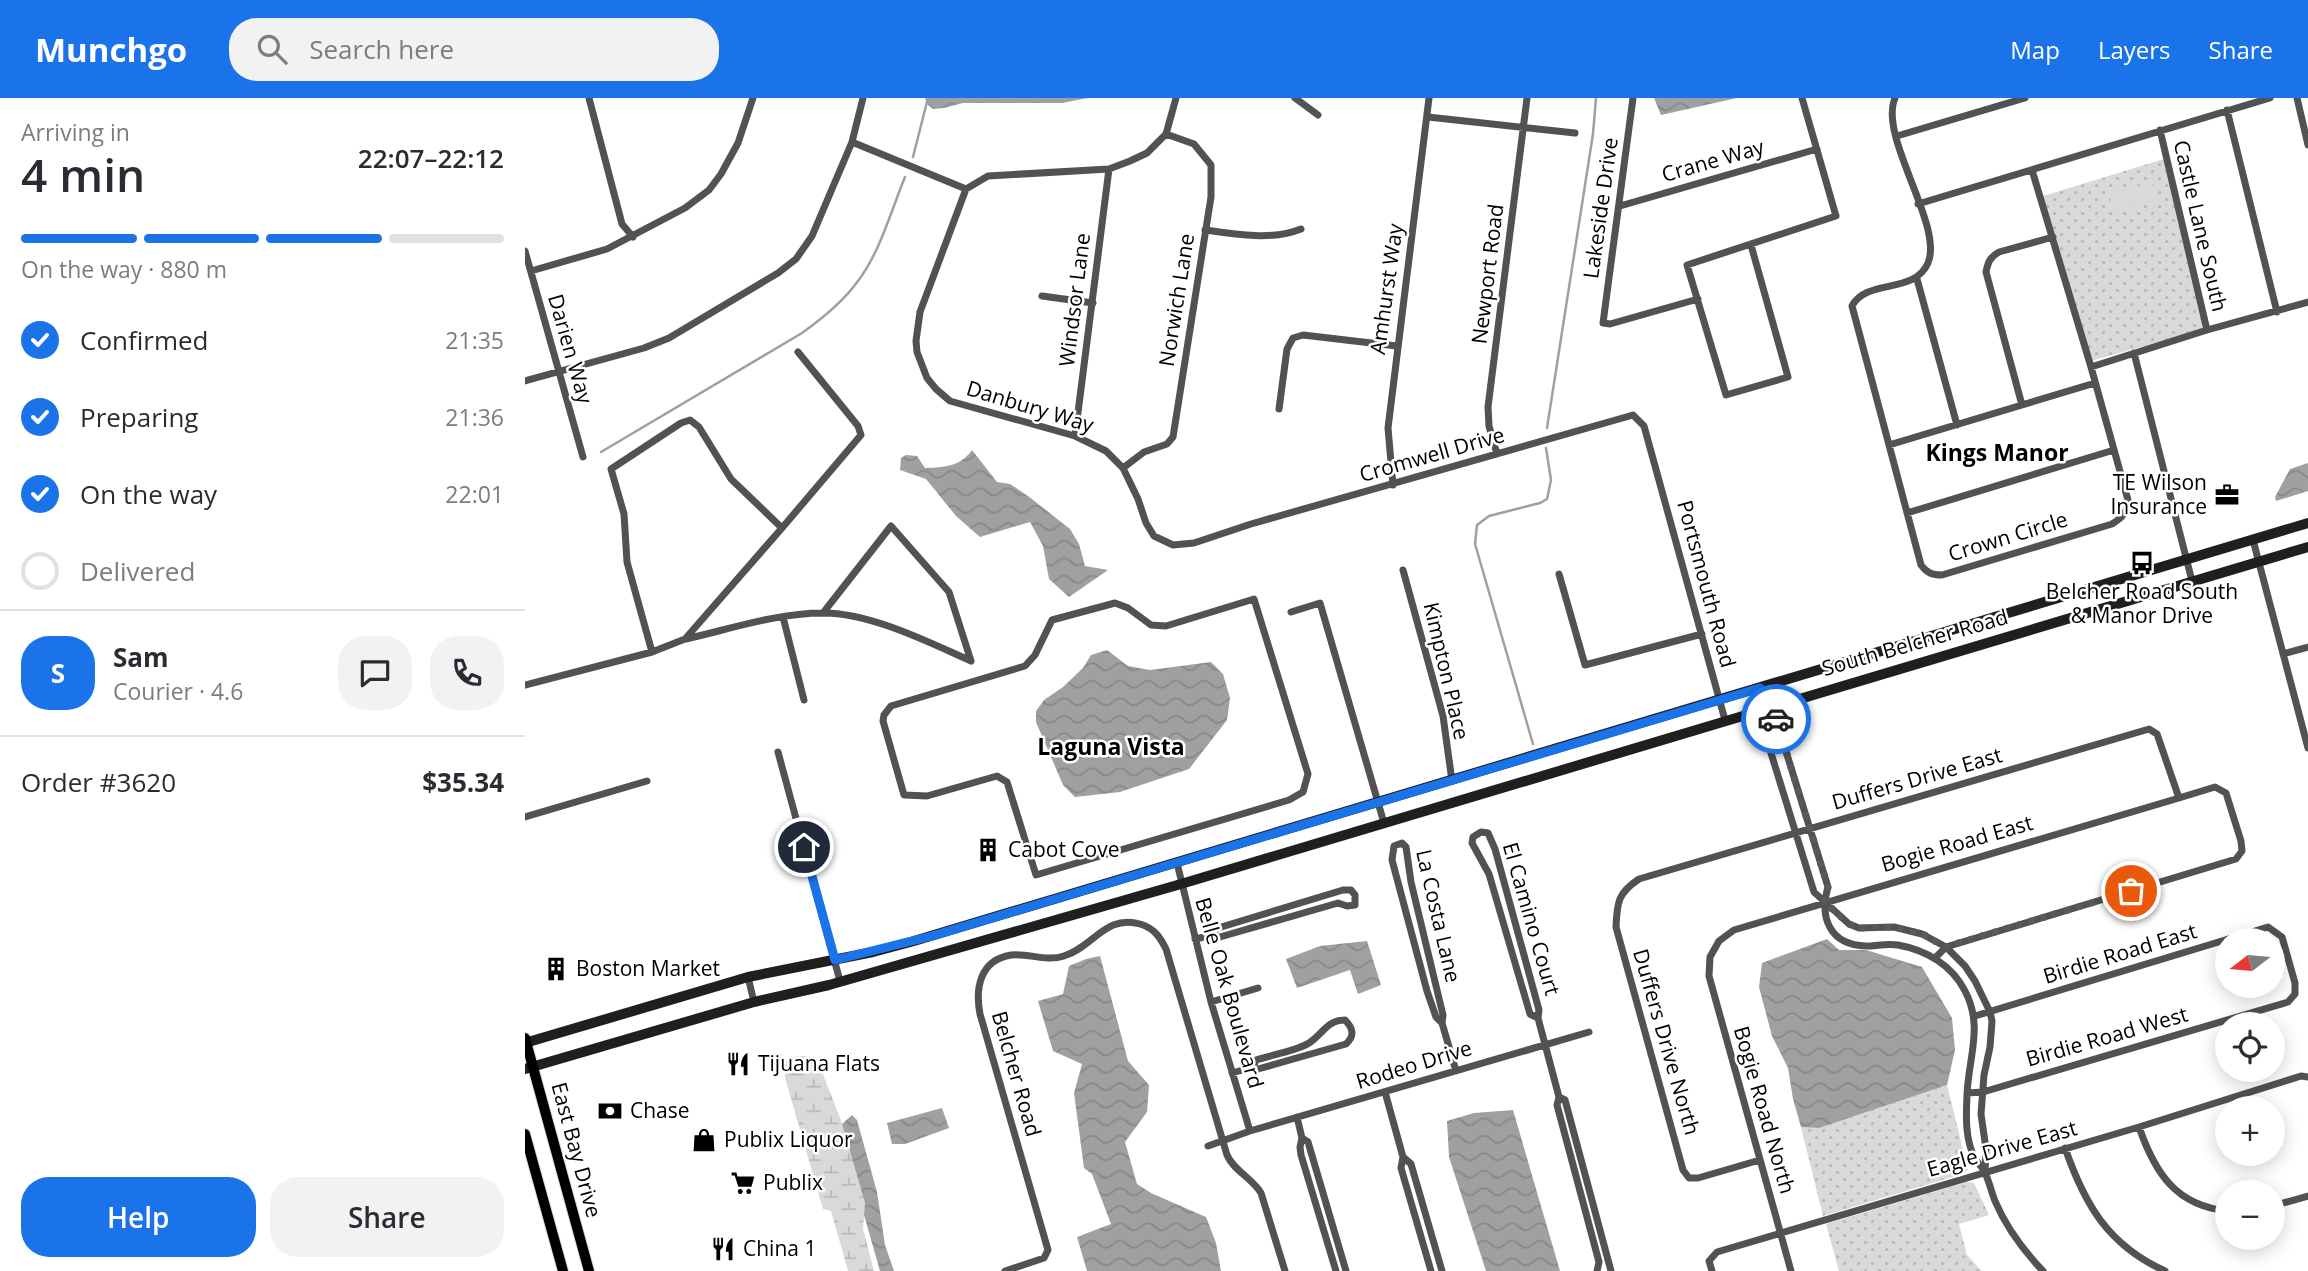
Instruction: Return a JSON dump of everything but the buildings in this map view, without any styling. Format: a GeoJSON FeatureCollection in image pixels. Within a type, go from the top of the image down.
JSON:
{"type":"FeatureCollection","features":[{"type":"Feature","properties":{"kind":"main road","name":"South Belcher Road"},"geometry":{"type":"LineString","coordinates":[[525,1041],[748,977],[914,941],[2308,523]]}},
{"type":"Feature","properties":{"kind":"main road","name":"South Belcher Road"},"geometry":{"type":"LineString","coordinates":[[529,1068],[754,1002],[840,981],[1181,884],[2308,547]]}},
{"type":"Feature","properties":{"kind":"main road","name":"East Bay Drive"},"geometry":{"type":"LineString","coordinates":[[525,1041],[529,1068],[589,1271]]}},
{"type":"Feature","properties":{"kind":"main road"},"geometry":{"type":"LineString","coordinates":[[525,1134],[563,1271]]}},
{"type":"Feature","properties":{"kind":"street"},"geometry":{"type":"LineString","coordinates":[[589,98],[622,224],[633,237]]}},
{"type":"Feature","properties":{"kind":"street"},"geometry":{"type":"LineString","coordinates":[[531,271],[607,249],[685,208],[709,190],[738,143],[753,98]]}},
{"type":"Feature","properties":{"kind":"street"},"geometry":{"type":"LineString","coordinates":[[525,381],[644,348],[669,338],[796,259],[812,236],[852,142],[863,98]]}},
{"type":"Feature","properties":{"kind":"street"},"geometry":{"type":"LineString","coordinates":[[852,142],[966,189],[988,176],[1109,169],[1147,153],[1166,134],[1175,98]]}},
{"type":"Feature","properties":{"kind":"street"},"geometry":{"type":"LineString","coordinates":[[1295,98],[1318,115]]}},
{"type":"Feature","properties":{"kind":"street","name":"Amhurst Way"},"geometry":{"type":"LineString","coordinates":[[1393,485],[1388,428],[1429,98]]}},
{"type":"Feature","properties":{"kind":"street","name":"Newport Road"},"geometry":{"type":"LineString","coordinates":[[1497,454],[1489,426],[1488,407],[1527,98]]}},
{"type":"Feature","properties":{"kind":"street","name":"Lakeside Drive"},"geometry":{"type":"LineString","coordinates":[[1633,98],[1603,323],[1610,324],[1698,299]]}},
{"type":"Feature","properties":{"kind":"street"},"geometry":{"type":"LineString","coordinates":[[1751,245],[1788,377],[1726,395],[1687,265],[1836,216],[1802,98]]}},
{"type":"Feature","properties":{"kind":"street"},"geometry":{"type":"LineString","coordinates":[[1895,98],[1893,118],[1897,136],[1929,234],[1931,252],[1924,271],[1917,279],[1957,425]]}},
{"type":"Feature","properties":{"kind":"street"},"geometry":{"type":"LineString","coordinates":[[1897,136],[2025,98]]}},
{"type":"Feature","properties":{"kind":"street"},"geometry":{"type":"LineString","coordinates":[[1919,204],[2270,98]]}},
{"type":"Feature","properties":{"kind":"street"},"geometry":{"type":"LineString","coordinates":[[2297,98],[2308,145]]}},
{"type":"Feature","properties":{"kind":"street"},"geometry":{"type":"LineString","coordinates":[[2227,110],[2277,312]]}},
{"type":"Feature","properties":{"kind":"street"},"geometry":{"type":"LineString","coordinates":[[1428,117],[1575,133]]}},
{"type":"Feature","properties":{"kind":"street","name":"Castle Lane South"},"geometry":{"type":"LineString","coordinates":[[2159,130],[2207,330]]}},
{"type":"Feature","properties":{"kind":"street","name":"Norwich Lane"},"geometry":{"type":"LineString","coordinates":[[1123,468],[1144,452],[1167,444],[1173,437],[1211,197],[1211,165],[1194,144],[1166,134]]}},
{"type":"Feature","properties":{"kind":"street","name":"Crane Way"},"geometry":{"type":"LineString","coordinates":[[1620,206],[1817,149]]}},
{"type":"Feature","properties":{"kind":"street","name":"Windsor Lane"},"geometry":{"type":"LineString","coordinates":[[1075,436],[1109,169]]}},
{"type":"Feature","properties":{"kind":"street","name":"Crown Circle"},"geometry":{"type":"LineString","coordinates":[[1917,279],[1864,294],[1855,300],[1852,306],[1921,565],[1926,572],[1942,575],[2112,524],[2128,511],[2128,500],[2091,367],[2032,170]]}},
{"type":"Feature","properties":{"kind":"street","name":"Danbury Way"},"geometry":{"type":"LineString","coordinates":[[966,189],[919,312],[916,352],[922,368],[936,389],[950,401],[1075,436],[1105,451],[1123,468],[1154,536],[1173,545],[1194,544]]}},
{"type":"Feature","properties":{"kind":"street"},"geometry":{"type":"LineString","coordinates":[[1205,230],[1250,235],[1286,235],[1301,229]]}},
{"type":"Feature","properties":{"kind":"street"},"geometry":{"type":"LineString","coordinates":[[2022,405],[1986,272],[1987,264],[1992,256],[1999,252],[2053,237]]}},
{"type":"Feature","properties":{"kind":"street","name":"Darien Way"},"geometry":{"type":"LineString","coordinates":[[525,251],[583,457]]}},
{"type":"Feature","properties":{"kind":"street"},"geometry":{"type":"LineString","coordinates":[[1042,296],[1093,303]]}},
{"type":"Feature","properties":{"kind":"street"},"geometry":{"type":"LineString","coordinates":[[2091,367],[2207,330],[2308,302]]}},
{"type":"Feature","properties":{"kind":"street"},"geometry":{"type":"LineString","coordinates":[[1279,409],[1287,349],[1293,338],[1303,335],[1397,346]]}},
{"type":"Feature","properties":{"kind":"street"},"geometry":{"type":"LineString","coordinates":[[685,639],[861,435],[858,426],[798,352]]}},
{"type":"Feature","properties":{"kind":"street"},"geometry":{"type":"LineString","coordinates":[[2134,353],[2192,581]]}},
{"type":"Feature","properties":{"kind":"street"},"geometry":{"type":"LineString","coordinates":[[1889,445],[2095,383]]}},
{"type":"Feature","properties":{"kind":"street","name":"Cromwell Drive"},"geometry":{"type":"LineString","coordinates":[[1194,544],[1251,524],[1633,415],[1644,426],[1653,458]]}},
{"type":"Feature","properties":{"kind":"street"},"geometry":{"type":"LineString","coordinates":[[652,652],[627,562],[624,514],[611,469],[689,420],[699,427],[731,479],[782,528]]}},
{"type":"Feature","properties":{"kind":"street"},"geometry":{"type":"LineString","coordinates":[[1907,513],[2114,450]]}},
{"type":"Feature","properties":{"kind":"street","name":"Portsmouth Road"},"geometry":{"type":"LineString","coordinates":[[1653,458],[1725,720]]}},
{"type":"Feature","properties":{"kind":"street"},"geometry":{"type":"LineString","coordinates":[[525,685],[652,652],[685,639],[783,617],[823,613],[869,621],[910,634],[971,661],[949,592],[891,526],[823,613]]}},
{"type":"Feature","properties":{"kind":"street"},"geometry":{"type":"LineString","coordinates":[[2253,540],[2308,748]]}},
{"type":"Feature","properties":{"kind":"street","name":"Kimpton Place"},"geometry":{"type":"LineString","coordinates":[[1403,570],[1443,716],[1452,781]]}},
{"type":"Feature","properties":{"kind":"street"},"geometry":{"type":"LineString","coordinates":[[1559,574],[1584,665],[1702,634]]}},
{"type":"Feature","properties":{"kind":"street"},"geometry":{"type":"LineString","coordinates":[[1254,599],[1308,774],[1303,792],[1289,800],[1170,836],[1036,875],[1007,782],[997,776],[927,796],[904,795],[883,721],[884,715],[891,706],[1025,666],[1035,655],[1052,620],[1115,603],[1128,608],[1151,625],[1166,626],[1254,599]]}},
{"type":"Feature","properties":{"kind":"street"},"geometry":{"type":"LineString","coordinates":[[1291,612],[1320,603],[1384,823]]}},
{"type":"Feature","properties":{"kind":"street"},"geometry":{"type":"LineString","coordinates":[[783,617],[804,700]]}},
{"type":"Feature","properties":{"kind":"street"},"geometry":{"type":"LineString","coordinates":[[2283,654],[2308,647]]}},
{"type":"Feature","properties":{"kind":"street"},"geometry":{"type":"LineString","coordinates":[[1760,688],[1766,709],[1776,719],[1828,887],[1824,902],[1827,925],[1840,939],[1863,946],[1894,944],[1920,950],[1935,958],[1953,974],[1965,990],[1975,1016],[1976,1032],[1967,1093],[1969,1137],[1974,1157],[1985,1171],[1996,1202],[2014,1236],[2043,1271]]}},
{"type":"Feature","properties":{"kind":"street"},"geometry":{"type":"LineString","coordinates":[[1766,709],[1762,724],[1814,892],[1849,924],[1859,928],[1894,927],[1923,934],[1945,947],[1965,966],[1990,1012],[1990,1047],[1984,1075],[1981,1114],[1986,1149],[1985,1171]]}},
{"type":"Feature","properties":{"kind":"street","name":"Duffers Drive East"},"geometry":{"type":"LineString","coordinates":[[1616,905],[1625,888],[1639,879],[2149,729],[2157,734],[2179,798]]}},
{"type":"Feature","properties":{"kind":"street"},"geometry":{"type":"LineString","coordinates":[[778,751],[840,981]]}},
{"type":"Feature","properties":{"kind":"street"},"geometry":{"type":"LineString","coordinates":[[1773,758],[1787,754]]}},
{"type":"Feature","properties":{"kind":"street"},"geometry":{"type":"LineString","coordinates":[[525,817],[647,781]]}},
{"type":"Feature","properties":{"kind":"street","name":"Bogie Road East"},"geometry":{"type":"LineString","coordinates":[[1710,957],[1719,941],[1734,930],[2215,787],[2226,793],[2241,841],[2242,851],[2237,859],[1945,947]]}},
{"type":"Feature","properties":{"kind":"street","name":"El Camino Court"},"geometry":{"type":"LineString","coordinates":[[1538,1018],[1530,1014],[1489,874],[1472,843],[1473,837],[1481,832],[1488,834],[1495,849],[1536,1000],[1538,1018],[1559,1097],[1557,1105],[1599,1262],[1597,1271]]}},
{"type":"Feature","properties":{"kind":"street","name":"La Costa Lane"},"geometry":{"type":"LineString","coordinates":[[1442,1023],[1436,1017],[1431,1004],[1394,870],[1394,846],[1402,843],[1406,846],[1411,882],[1443,1015],[1442,1023],[1456,1071]]}},
{"type":"Feature","properties":{"kind":"street","name":"Belle Oak Boulevard"},"geometry":{"type":"LineString","coordinates":[[1177,863],[1211,1002],[1249,1131]]}},
{"type":"Feature","properties":{"kind":"street"},"geometry":{"type":"LineString","coordinates":[[1195,939],[1220,937],[1338,903],[1355,905],[1356,895],[1351,890],[1343,890],[1218,928],[1209,936]]}},
{"type":"Feature","properties":{"kind":"street","name":"Duffers Drive North"},"geometry":{"type":"LineString","coordinates":[[1616,905],[1616,927],[1683,1170],[1689,1178],[1698,1178],[1760,1160]]}},
{"type":"Feature","properties":{"kind":"street","name":"Belcher Road"},"geometry":{"type":"LineString","coordinates":[[1005,1271],[1044,1258],[1048,1250],[979,1014],[976,995],[980,979],[988,967],[1000,958],[1013,955],[1049,959],[1062,957],[1074,952],[1094,935],[1118,922],[1131,921],[1159,935],[1166,949],[1230,1163],[1255,1184],[1261,1194],[1285,1271]]}},
{"type":"Feature","properties":{"kind":"street","name":"Birdie Road East"},"geometry":{"type":"LineString","coordinates":[[1975,1016],[2268,928],[2282,937],[2295,983],[2295,994]]}},
{"type":"Feature","properties":{"kind":"street"},"geometry":{"type":"LineString","coordinates":[[1935,958],[1945,947]]}},
{"type":"Feature","properties":{"kind":"street","name":"Bogie Road North"},"geometry":{"type":"LineString","coordinates":[[1710,957],[1709,976],[1791,1271]]}},
{"type":"Feature","properties":{"kind":"street"},"geometry":{"type":"LineString","coordinates":[[748,977],[754,1002]]}},
{"type":"Feature","properties":{"kind":"street"},"geometry":{"type":"LineString","coordinates":[[1211,1002],[1258,988]]}},
{"type":"Feature","properties":{"kind":"street","name":"Birdie Road West"},"geometry":{"type":"LineString","coordinates":[[1967,1093],[1983,1092],[2288,1002],[2295,994]]}},
{"type":"Feature","properties":{"kind":"street"},"geometry":{"type":"LineString","coordinates":[[1232,1073],[1253,1067],[1258,1069],[1346,1044],[1352,1039],[1350,1025],[1345,1020],[1328,1024],[1309,1043],[1256,1060],[1253,1067]]}},
{"type":"Feature","properties":{"kind":"street","name":"Rodeo Drive"},"geometry":{"type":"LineString","coordinates":[[1249,1131],[1589,1032]]}},
{"type":"Feature","properties":{"kind":"street","name":"Eagle Drive East"},"geometry":{"type":"LineString","coordinates":[[1712,1271],[1709,1261],[1717,1252],[2301,1076],[2308,1077]]}},
{"type":"Feature","properties":{"kind":"street"},"geometry":{"type":"LineString","coordinates":[[1385,1092],[1403,1157],[1401,1168],[1431,1271]]}},
{"type":"Feature","properties":{"kind":"street","name":"El Camino Court"},"geometry":{"type":"LineString","coordinates":[[1559,1097],[1565,1100],[1611,1271]]}},
{"type":"Feature","properties":{"kind":"street"},"geometry":{"type":"LineString","coordinates":[[1297,1117],[1302,1138],[1301,1155],[1336,1271]]}},
{"type":"Feature","properties":{"kind":"street"},"geometry":{"type":"LineString","coordinates":[[2139,1127],[2155,1167],[2168,1183],[2187,1200],[2215,1210]]}},
{"type":"Feature","properties":{"kind":"street"},"geometry":{"type":"LineString","coordinates":[[1208,1146],[1249,1131]]}},
{"type":"Feature","properties":{"kind":"street"},"geometry":{"type":"LineString","coordinates":[[1302,1138],[1308,1142],[1346,1271]]}},
{"type":"Feature","properties":{"kind":"street"},"geometry":{"type":"LineString","coordinates":[[2065,1148],[2088,1205],[2132,1253],[2165,1271]]}},
{"type":"Feature","properties":{"kind":"street"},"geometry":{"type":"LineString","coordinates":[[1403,1157],[1411,1164],[1442,1271]]}},
{"type":"Feature","properties":{"kind":"street"},"geometry":{"type":"LineString","coordinates":[[2285,1203],[2308,1196]]}},
{"type":"Feature","properties":{"kind":"green space"},"geometry":{"type":"Polygon","coordinates":[[[2167,158],[2208,328],[2091,361],[2040,197],[2167,158]]]}},
{"type":"Feature","properties":{"kind":"green space"},"geometry":{"type":"Polygon","coordinates":[[[2152,182],[2157,200],[2114,213],[2109,194],[2152,182]]]}},
{"type":"Feature","properties":{"kind":"green space"},"geometry":{"type":"Polygon","coordinates":[[[797,1056],[808,1056],[822,1072],[842,1123],[865,1203],[863,1229],[874,1271],[848,1271],[831,1211],[823,1209],[785,1078],[785,1062],[797,1056]]]}},
{"type":"Feature","properties":{"kind":"green space"},"geometry":{"type":"Polygon","coordinates":[[[1947,1085],[1968,1170],[1823,1216],[1801,1127],[1819,1128],[1947,1085]]]}},
{"type":"Feature","properties":{"kind":"green space"},"geometry":{"type":"Polygon","coordinates":[[[1967,1182],[1974,1183],[1989,1215],[1959,1224],[1967,1255],[1982,1271],[1839,1271],[1826,1224],[1967,1182]]]}},
{"type":"Feature","properties":{"kind":"water"},"geometry":{"type":"Polygon","coordinates":[[[925,98],[1088,98],[1062,103],[963,103],[933,109],[925,98]]]}},
{"type":"Feature","properties":{"kind":"water"},"geometry":{"type":"Polygon","coordinates":[[[1654,98],[1737,98],[1661,115],[1654,98]]]}},
{"type":"Feature","properties":{"kind":"water"},"geometry":{"type":"Polygon","coordinates":[[[972,450],[997,482],[1010,484],[1070,529],[1079,544],[1085,566],[1108,570],[1069,597],[1049,579],[1043,546],[1030,522],[980,537],[956,516],[926,479],[900,470],[901,458],[906,455],[917,456],[925,468],[939,467],[957,463],[972,450]]]}},
{"type":"Feature","properties":{"kind":"water"},"geometry":{"type":"Polygon","coordinates":[[[2308,463],[2308,491],[2276,501],[2275,497],[2290,469],[2308,463]]]}},
{"type":"Feature","properties":{"kind":"water"},"geometry":{"type":"Polygon","coordinates":[[[1107,650],[1128,666],[1150,670],[1211,662],[1223,674],[1230,698],[1227,720],[1189,769],[1120,792],[1075,797],[1063,785],[1036,722],[1036,711],[1044,700],[1083,668],[1091,655],[1107,650]]]}},
{"type":"Feature","properties":{"kind":"water"},"geometry":{"type":"Polygon","coordinates":[[[1827,939],[1839,950],[1866,950],[1922,967],[1952,1018],[1955,1050],[1947,1085],[1819,1128],[1801,1127],[1788,1068],[1772,1036],[1759,987],[1762,963],[1827,939]]]}},
{"type":"Feature","properties":{"kind":"water"},"geometry":{"type":"Polygon","coordinates":[[[1367,941],[1381,985],[1358,994],[1350,970],[1297,988],[1286,959],[1320,946],[1367,941]]]}},
{"type":"Feature","properties":{"kind":"water"},"geometry":{"type":"Polygon","coordinates":[[[1100,956],[1128,1061],[1149,1085],[1147,1112],[1125,1142],[1137,1184],[1206,1217],[1216,1243],[1221,1271],[1087,1271],[1077,1237],[1111,1224],[1092,1174],[1084,1168],[1074,1093],[1082,1064],[1053,1051],[1038,1001],[1063,994],[1069,966],[1100,956]]]}},
{"type":"Feature","properties":{"kind":"water"},"geometry":{"type":"Polygon","coordinates":[[[942,1108],[949,1128],[905,1144],[892,1144],[887,1123],[942,1108]]]}},
{"type":"Feature","properties":{"kind":"water"},"geometry":{"type":"Polygon","coordinates":[[[1513,1110],[1560,1271],[1486,1271],[1449,1157],[1447,1121],[1474,1113],[1513,1110]]]}},
{"type":"Feature","properties":{"kind":"water"},"geometry":{"type":"Polygon","coordinates":[[[852,1115],[857,1120],[877,1192],[885,1245],[894,1271],[880,1271],[864,1215],[865,1203],[842,1124],[852,1115]]]}},
{"type":"Feature","properties":{"kind":"waterway"},"geometry":{"type":"LineString","coordinates":[[913,157],[928,98]]}},
{"type":"Feature","properties":{"kind":"waterway"},"geometry":{"type":"LineString","coordinates":[[1547,428],[1593,134],[1596,98]]}},
{"type":"Feature","properties":{"kind":"waterway"},"geometry":{"type":"LineString","coordinates":[[601,452],[802,333],[832,309],[866,270],[885,231],[905,177]]}},
{"type":"Feature","properties":{"kind":"waterway"},"geometry":{"type":"LineString","coordinates":[[1533,744],[1475,544],[1477,525],[1489,516],[1547,499],[1551,480],[1546,448]]}},
{"type":"Feature","properties":{"kind":"way so far"},"geometry":{"type":"LineString","coordinates":[[1776,719],[1828,887],[1824,902],[1849,924],[1859,928],[1894,927],[1923,934],[1945,947],[2131,891]]}},
{"type":"Feature","properties":{"kind":"place","name":"TE Wilson Insurance"},"geometry":{"type":"Point","coordinates":[2227,495]}},
{"type":"Feature","properties":{"kind":"place","name":"Belcher Road South & Manor Drive"},"geometry":{"type":"Point","coordinates":[2142,563]}},
{"type":"Feature","properties":{"kind":"place","name":"Cabot Cove"},"geometry":{"type":"Point","coordinates":[988,850]}},
{"type":"Feature","properties":{"kind":"place","name":"Boston Market"},"geometry":{"type":"Point","coordinates":[556,969]}},
{"type":"Feature","properties":{"kind":"place","name":"Tijuana Flats"},"geometry":{"type":"Point","coordinates":[738,1064]}},
{"type":"Feature","properties":{"kind":"place","name":"Chase"},"geometry":{"type":"Point","coordinates":[610,1111]}},
{"type":"Feature","properties":{"kind":"place","name":"Publix Liquor"},"geometry":{"type":"Point","coordinates":[704,1140]}},
{"type":"Feature","properties":{"kind":"place","name":"Publix"},"geometry":{"type":"Point","coordinates":[743,1183]}},
{"type":"Feature","properties":{"kind":"place","name":"China 1"},"geometry":{"type":"Point","coordinates":[723,1249]}},
{"type":"Feature","properties":{"kind":"district","name":"Kings Manor"},"geometry":{"type":"Point","coordinates":[1997,453]}},
{"type":"Feature","properties":{"kind":"district","name":"Laguna Vista"},"geometry":{"type":"Point","coordinates":[1111,747]}},
{"type":"Feature","properties":{"kind":"route"},"geometry":{"type":"LineString","coordinates":[[804,847],[835,960],[932,936],[1760,688],[1767,711],[1776,719]]}}]}
